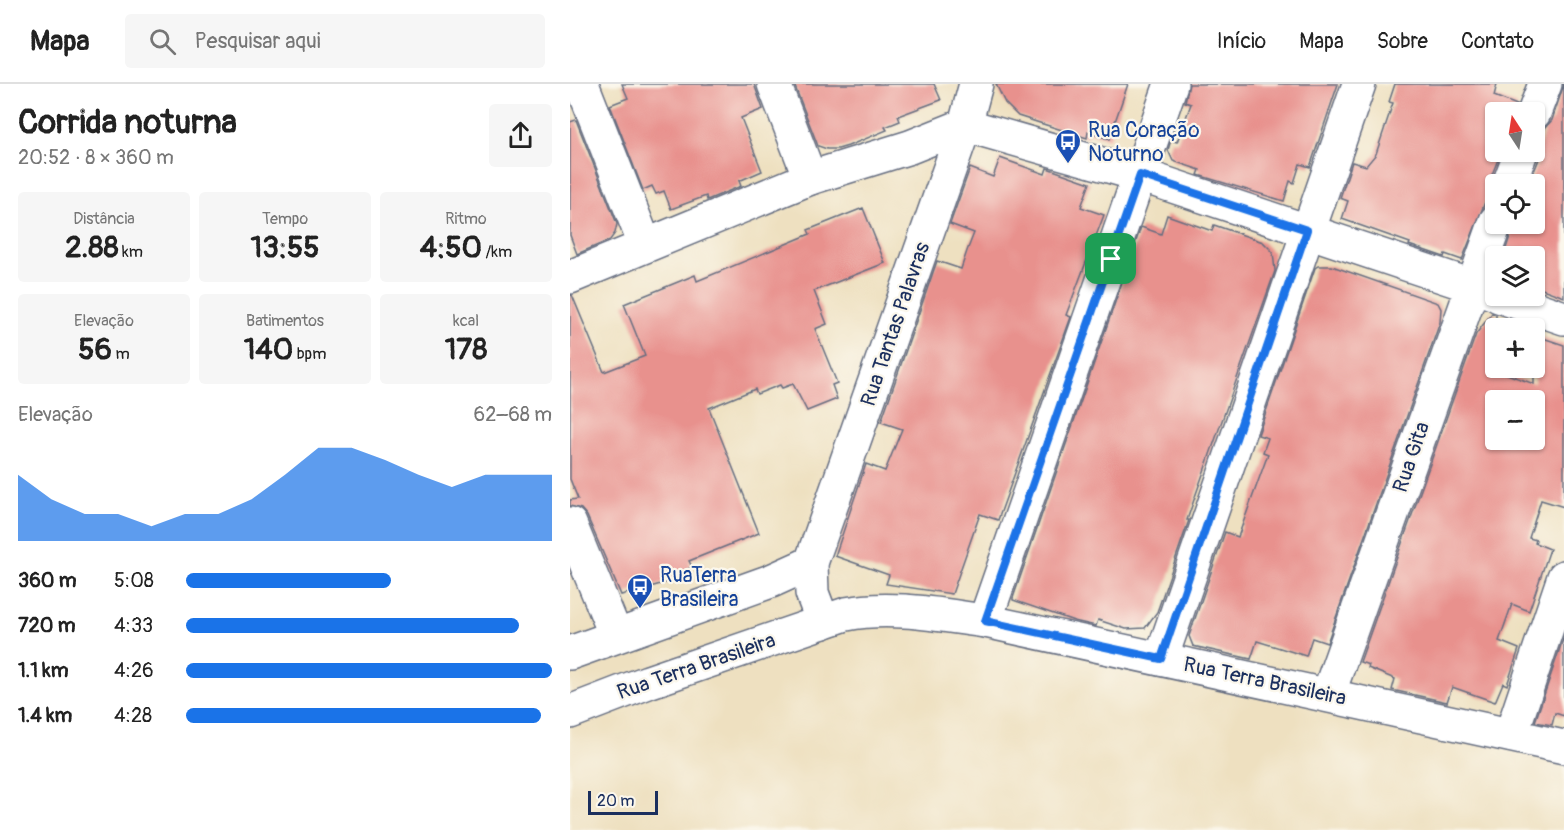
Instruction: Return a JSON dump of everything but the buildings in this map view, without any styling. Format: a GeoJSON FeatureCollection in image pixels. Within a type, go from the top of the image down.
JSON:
{"type":"FeatureCollection","features":[{"type":"Feature","properties":{"kind":"street"},"geometry":{"type":"LineString","coordinates":[[582,84],[645,245]]}},
{"type":"Feature","properties":{"kind":"street"},"geometry":{"type":"LineString","coordinates":[[774,84],[810,178]]}},
{"type":"Feature","properties":{"kind":"street","name":"Rua Tantas Palavras"},"geometry":{"type":"LineString","coordinates":[[811,563],[966,125],[976,84]]}},
{"type":"Feature","properties":{"kind":"street"},"geometry":{"type":"LineString","coordinates":[[985,621],[1171,84]]}},
{"type":"Feature","properties":{"kind":"street"},"geometry":{"type":"LineString","coordinates":[[1161,659],[1359,84]]}},
{"type":"Feature","properties":{"kind":"street"},"geometry":{"type":"LineString","coordinates":[[1538,102],[1545,84]]}},
{"type":"Feature","properties":{"kind":"street"},"geometry":{"type":"LineString","coordinates":[[570,276],[810,178],[910,147],[966,125],[1140,175],[1485,291]]}},
{"type":"Feature","properties":{"kind":"street","name":"Rua Gita"},"geometry":{"type":"LineString","coordinates":[[1328,694],[1485,302]]}},
{"type":"Feature","properties":{"kind":"street"},"geometry":{"type":"LineString","coordinates":[[1529,306],[1564,318]]}},
{"type":"Feature","properties":{"kind":"street"},"geometry":{"type":"LineString","coordinates":[[570,524],[616,636]]}},
{"type":"Feature","properties":{"kind":"street"},"geometry":{"type":"LineString","coordinates":[[570,653],[771,581],[811,563],[812,593],[823,622]]}},
{"type":"Feature","properties":{"kind":"street"},"geometry":{"type":"LineString","coordinates":[[1511,735],[1564,577]]}},
{"type":"Feature","properties":{"kind":"street","name":"Rua Terra Brasileira"},"geometry":{"type":"LineString","coordinates":[[570,712],[648,682],[823,622],[861,611],[878,610],[985,621],[1564,747]]}},
{"type":"Feature","properties":{"kind":"place","name":"Rua Coração Noturno"},"geometry":{"type":"Point","coordinates":[1068,165]}},
{"type":"Feature","properties":{"kind":"place","name":"RuaTerra Brasileira"},"geometry":{"type":"Point","coordinates":[640,610]}},
{"type":"Feature","properties":{"kind":"route"},"geometry":{"type":"LineString","coordinates":[[1140,175],[1307,230],[1161,659],[985,621],[1111,259],[1140,175]]}}]}
